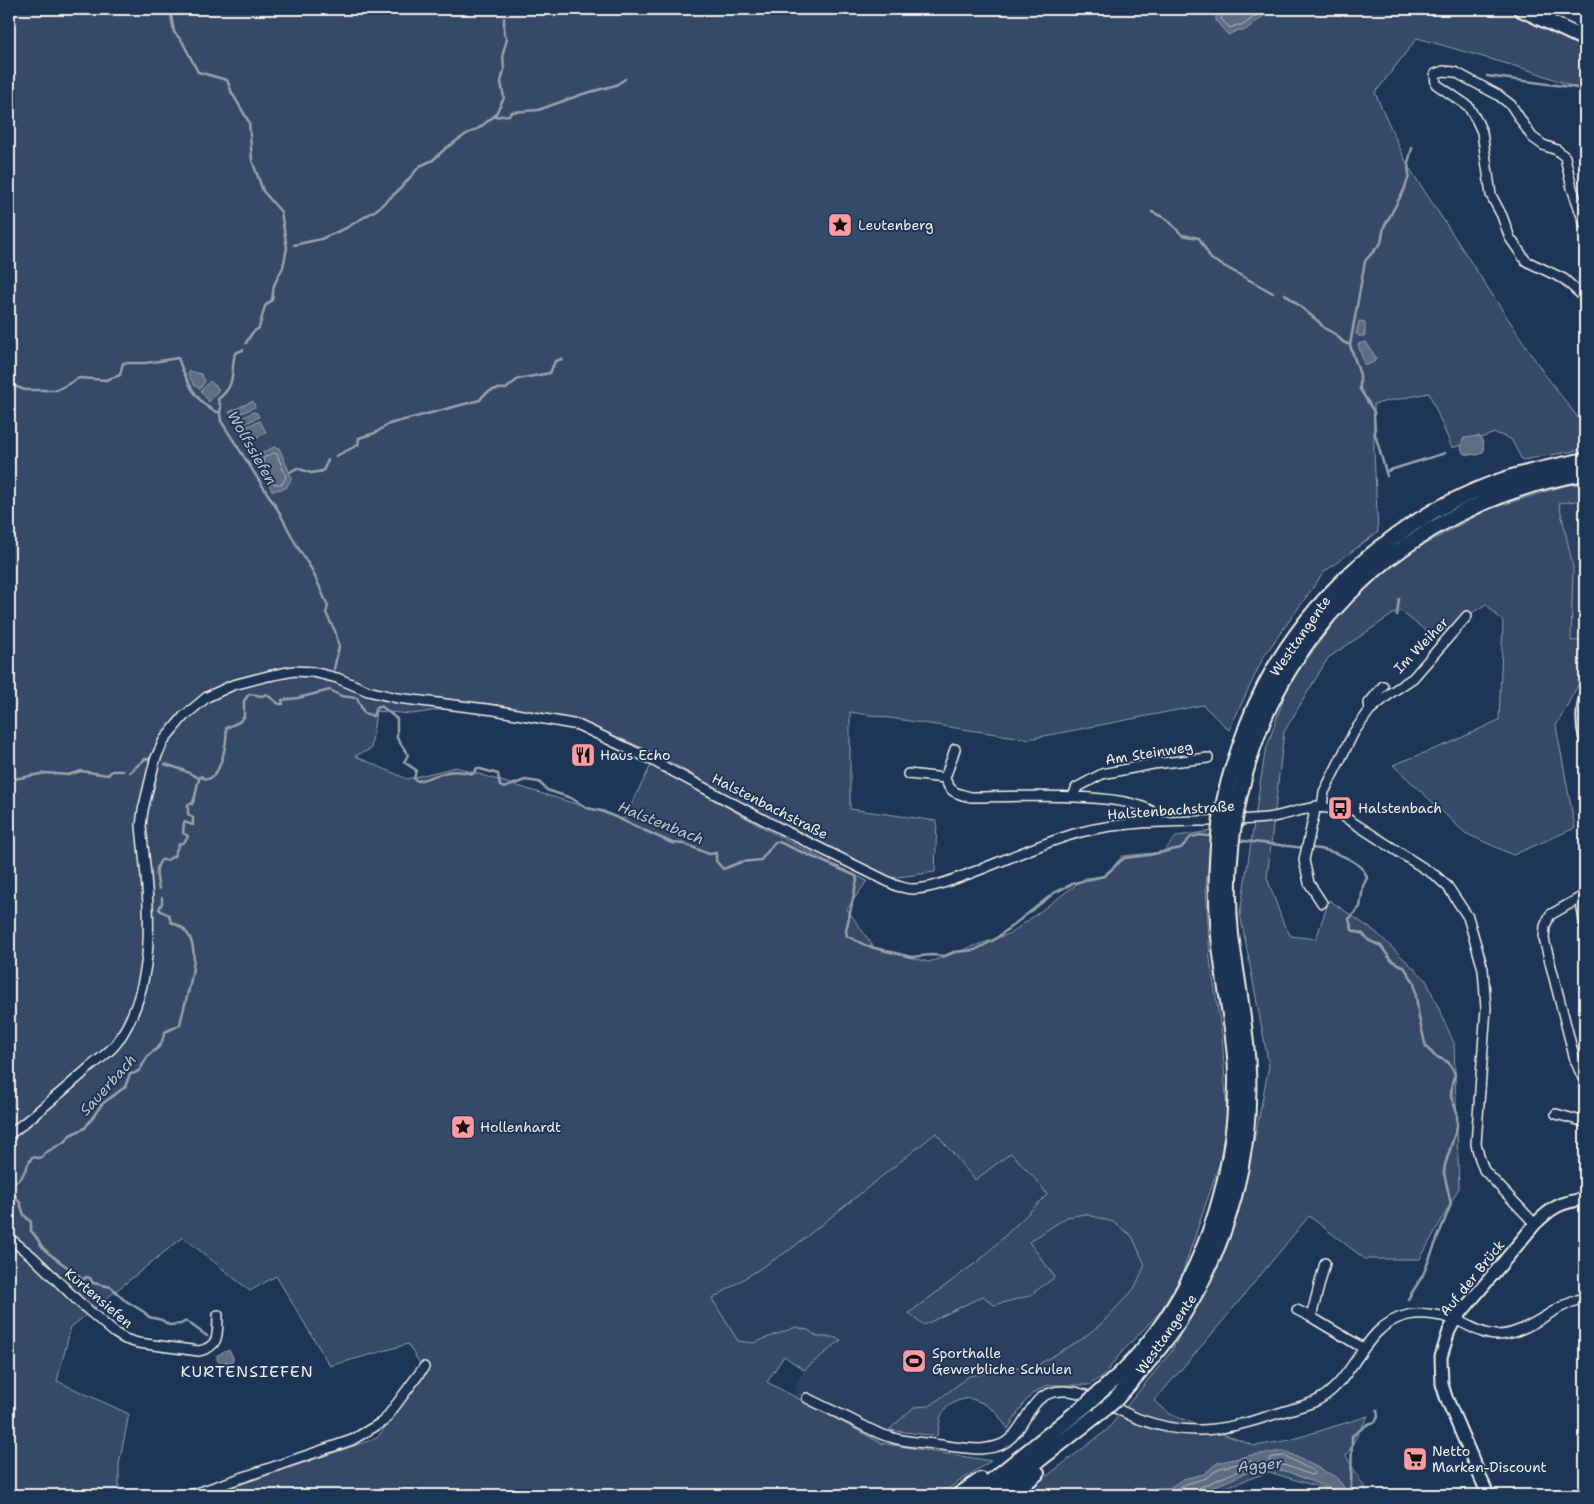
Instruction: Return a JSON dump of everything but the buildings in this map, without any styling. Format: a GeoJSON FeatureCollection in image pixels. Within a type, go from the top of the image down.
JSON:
{"type":"FeatureCollection","features":[{"type":"Feature","properties":{"kind":"highway"},"geometry":{"type":"LineString","coordinates":[[1521,9],[1585,39]]}},
{"type":"Feature","properties":{"kind":"highway"},"geometry":{"type":"LineString","coordinates":[[1557,9],[1585,22]]}},
{"type":"Feature","properties":{"kind":"highway","name":"Westtangente"},"geometry":{"type":"LineString","coordinates":[[1253,729],[1260,696],[1274,670],[1311,616],[1351,572],[1385,544],[1438,509],[1487,486],[1531,472],[1585,460]]}},
{"type":"Feature","properties":{"kind":"highway","name":"Westtangente"},"geometry":{"type":"LineString","coordinates":[[1253,729],[1310,638],[1345,598],[1387,560],[1439,524],[1492,498],[1556,478],[1585,473]]}},
{"type":"Feature","properties":{"kind":"highway"},"geometry":{"type":"LineString","coordinates":[[1225,935],[1216,883],[1220,827],[1227,788],[1253,729]]}},
{"type":"Feature","properties":{"kind":"highway","name":"Westtangente"},"geometry":{"type":"LineString","coordinates":[[1011,1466],[1087,1404],[1129,1365],[1146,1345],[1169,1313],[1183,1289],[1209,1233],[1229,1166],[1233,1133],[1236,1074],[1225,935]]}},
{"type":"Feature","properties":{"kind":"highway","name":"Westtangente"},"geometry":{"type":"LineString","coordinates":[[994,1495],[1102,1411],[1115,1400],[1142,1370],[1185,1312],[1198,1288],[1222,1233],[1239,1174],[1246,1136],[1248,1072],[1245,1033],[1225,935]]}},
{"type":"Feature","properties":{"kind":"highway"},"geometry":{"type":"LineString","coordinates":[[1012,1495],[1053,1459],[1065,1441]]}},
{"type":"Feature","properties":{"kind":"highway"},"geometry":{"type":"LineString","coordinates":[[959,1495],[994,1472],[1011,1466]]}},
{"type":"Feature","properties":{"kind":"highway"},"geometry":{"type":"LineString","coordinates":[[974,1495],[1011,1466]]}},
{"type":"Feature","properties":{"kind":"main road"},"geometry":{"type":"LineString","coordinates":[[1585,698],[1582,723],[1585,737]]}},
{"type":"Feature","properties":{"kind":"main road","name":"Auf der Brück"},"geometry":{"type":"LineString","coordinates":[[1488,1495],[1442,1384],[1441,1357],[1448,1332],[1455,1320],[1535,1224],[1549,1210],[1557,1205],[1585,1199]]}},
{"type":"Feature","properties":{"kind":"street"},"geometry":{"type":"LineString","coordinates":[[1585,225],[1572,188],[1566,157],[1532,137],[1511,105],[1498,96],[1455,72],[1444,71],[1435,74],[1436,84],[1468,106],[1482,132],[1492,195],[1510,238],[1526,261],[1564,279],[1585,298]]}},
{"type":"Feature","properties":{"kind":"street","name":"Im Weiher"},"geometry":{"type":"LineString","coordinates":[[1322,903],[1309,883],[1304,860],[1324,792],[1349,740],[1370,710],[1413,678],[1468,616]]}},
{"type":"Feature","properties":{"kind":"street","name":"Halstenbachstraße"},"geometry":{"type":"LineString","coordinates":[[9,1135],[40,1111],[117,1042],[129,1023],[143,978],[150,928],[141,826],[155,760],[164,740],[183,717],[207,697],[233,685],[259,678],[294,671],[312,672],[337,678],[368,691],[397,698],[494,710],[578,725],[646,757],[781,830],[897,886],[910,889],[939,884],[1080,832],[1117,825],[1266,818],[1319,806]]}},
{"type":"Feature","properties":{"kind":"street","name":"Im Weiher"},"geometry":{"type":"LineString","coordinates":[[1370,710],[1369,703],[1383,686]]}},
{"type":"Feature","properties":{"kind":"street"},"geometry":{"type":"LineString","coordinates":[[955,749],[945,778],[947,786],[957,794],[971,797],[1074,796],[1117,800],[1142,806],[1156,815],[1159,822]]}},
{"type":"Feature","properties":{"kind":"street","name":"Am Steinweg"},"geometry":{"type":"LineString","coordinates":[[1074,796],[1076,788],[1102,774],[1153,764],[1208,758]]}},
{"type":"Feature","properties":{"kind":"street"},"geometry":{"type":"LineString","coordinates":[[908,774],[945,778]]}},
{"type":"Feature","properties":{"kind":"street"},"geometry":{"type":"LineString","coordinates":[[1319,806],[1332,809],[1436,876],[1448,887],[1468,917],[1483,969],[1486,1008],[1476,1144],[1484,1170],[1535,1224]]}},
{"type":"Feature","properties":{"kind":"street"},"geometry":{"type":"LineString","coordinates":[[1582,897],[1581,903],[1585,926]]}},
{"type":"Feature","properties":{"kind":"street"},"geometry":{"type":"LineString","coordinates":[[1582,897],[1550,915],[1545,926],[1544,939],[1575,1060],[1585,1079]]}},
{"type":"Feature","properties":{"kind":"street"},"geometry":{"type":"LineString","coordinates":[[1556,1114],[1585,1122]]}},
{"type":"Feature","properties":{"kind":"street","name":"Kurtensiefen"},"geometry":{"type":"LineString","coordinates":[[9,1240],[33,1257],[79,1302],[115,1333],[125,1339],[138,1343],[199,1351],[208,1349],[216,1340],[219,1331],[218,1315]]}},
{"type":"Feature","properties":{"kind":"street"},"geometry":{"type":"LineString","coordinates":[[1311,1317],[1325,1263]]}},
{"type":"Feature","properties":{"kind":"street"},"geometry":{"type":"LineString","coordinates":[[807,1398],[891,1438],[971,1448],[991,1448],[1008,1440],[1036,1401],[1047,1394],[1058,1391],[1075,1391],[1140,1419],[1165,1427],[1202,1431],[1226,1428],[1314,1401],[1337,1386],[1363,1348],[1382,1328],[1393,1320],[1409,1315],[1424,1314],[1455,1320],[1480,1331],[1496,1335],[1514,1332],[1564,1305],[1585,1297]]}},
{"type":"Feature","properties":{"kind":"street"},"geometry":{"type":"LineString","coordinates":[[1297,1310],[1363,1348]]}},
{"type":"Feature","properties":{"kind":"street"},"geometry":{"type":"LineString","coordinates":[[191,1495],[352,1440],[384,1421],[424,1367]]}},
{"type":"Feature","properties":{"kind":"shaded area"},"geometry":{"type":"Polygon","coordinates":[[[9,9],[1507,9],[1585,45],[1585,91],[1532,71],[1417,38],[1375,93],[1408,166],[1543,372],[1579,419],[1585,418],[1585,449],[1522,460],[1511,439],[1495,433],[1452,448],[1429,393],[1374,404],[1374,453],[1378,532],[1324,572],[1264,656],[1229,730],[1203,705],[1029,739],[850,712],[850,809],[937,821],[935,872],[891,878],[745,804],[652,752],[583,722],[485,703],[412,714],[376,711],[371,749],[355,756],[407,779],[456,767],[624,819],[651,765],[782,838],[867,881],[847,909],[875,949],[929,962],[1011,933],[1085,878],[1106,876],[1122,856],[1163,852],[1177,836],[1212,831],[1206,887],[1210,959],[1222,1035],[1227,1114],[1220,1162],[1181,1277],[1160,1312],[1122,1352],[1103,1376],[1089,1385],[1048,1385],[1033,1393],[1024,1403],[1008,1429],[995,1411],[983,1403],[969,1398],[948,1406],[941,1416],[937,1436],[889,1430],[914,1407],[930,1406],[969,1376],[1029,1365],[1034,1367],[1082,1339],[1102,1323],[1134,1289],[1145,1265],[1132,1236],[1113,1222],[1085,1214],[1067,1217],[1029,1242],[1055,1277],[1029,1296],[994,1305],[983,1296],[924,1325],[909,1313],[981,1259],[1047,1195],[1040,1184],[1011,1153],[975,1180],[936,1133],[791,1249],[712,1299],[738,1341],[753,1343],[796,1327],[808,1330],[818,1337],[833,1337],[841,1340],[804,1370],[784,1356],[767,1382],[881,1443],[991,1461],[938,1495],[210,1495],[377,1438],[426,1374],[408,1344],[330,1366],[276,1276],[250,1291],[183,1237],[71,1327],[57,1381],[129,1414],[119,1464],[119,1495],[9,1495],[9,9]]]}},
{"type":"Feature","properties":{"kind":"shaded area"},"geometry":{"type":"Polygon","coordinates":[[[1585,483],[1585,500],[1559,503],[1573,567],[1571,641],[1585,640],[1585,672],[1556,726],[1575,828],[1513,855],[1465,833],[1393,765],[1450,743],[1499,720],[1503,622],[1486,604],[1434,637],[1399,610],[1328,658],[1284,732],[1267,878],[1284,925],[1291,936],[1316,939],[1329,900],[1377,933],[1426,980],[1454,1043],[1459,1188],[1420,1259],[1365,1259],[1309,1216],[1154,1401],[1169,1414],[1255,1446],[1290,1440],[1368,1416],[1346,1456],[1369,1495],[1333,1495],[1329,1490],[1269,1472],[1203,1495],[1022,1495],[1107,1430],[1171,1352],[1228,1242],[1246,1181],[1269,1066],[1240,913],[1265,753],[1288,685],[1347,605],[1392,562],[1489,509],[1567,485],[1585,483]]]}},
{"type":"Feature","properties":{"kind":"shaded area"},"geometry":{"type":"Polygon","coordinates":[[[1585,500],[1585,640],[1571,641],[1573,567],[1559,503],[1585,500]]]}},
{"type":"Feature","properties":{"kind":"shaded area"},"geometry":{"type":"Polygon","coordinates":[[[936,1133],[975,1180],[1011,1152],[1040,1184],[1047,1195],[981,1259],[910,1313],[923,1325],[983,1296],[1029,1296],[1055,1277],[1028,1242],[1067,1217],[1085,1214],[1113,1222],[1132,1236],[1145,1265],[1134,1289],[1102,1323],[1082,1339],[1034,1367],[1029,1365],[969,1376],[930,1406],[889,1430],[881,1443],[796,1398],[796,1384],[804,1370],[840,1340],[833,1337],[818,1337],[808,1330],[796,1327],[753,1343],[738,1341],[712,1299],[791,1249],[936,1133]]]}},
{"type":"Feature","properties":{"kind":"water"},"geometry":{"type":"Polygon","coordinates":[[[1223,9],[1273,9],[1244,31],[1238,30],[1228,35],[1216,21],[1216,14],[1223,9]]]}},
{"type":"Feature","properties":{"kind":"water"},"geometry":{"type":"Polygon","coordinates":[[[1359,321],[1365,322],[1365,336],[1356,334],[1359,321]]]}},
{"type":"Feature","properties":{"kind":"water"},"geometry":{"type":"Polygon","coordinates":[[[1366,342],[1376,358],[1374,362],[1367,365],[1364,364],[1358,344],[1366,342]]]}},
{"type":"Feature","properties":{"kind":"water"},"geometry":{"type":"Polygon","coordinates":[[[190,371],[201,374],[205,381],[200,389],[194,385],[188,374],[190,371]]]}},
{"type":"Feature","properties":{"kind":"water"},"geometry":{"type":"Polygon","coordinates":[[[210,381],[219,389],[209,402],[201,391],[210,381]]]}},
{"type":"Feature","properties":{"kind":"water"},"geometry":{"type":"Polygon","coordinates":[[[253,401],[255,407],[233,417],[229,412],[253,401]]]}},
{"type":"Feature","properties":{"kind":"water"},"geometry":{"type":"Polygon","coordinates":[[[253,412],[257,413],[259,417],[239,426],[237,421],[253,412]]]}},
{"type":"Feature","properties":{"kind":"water"},"geometry":{"type":"Polygon","coordinates":[[[260,421],[266,432],[250,443],[245,441],[240,429],[260,421]]]}},
{"type":"Feature","properties":{"kind":"water"},"geometry":{"type":"Polygon","coordinates":[[[1479,436],[1483,442],[1484,451],[1478,455],[1464,454],[1461,446],[1464,438],[1479,436]]]}},
{"type":"Feature","properties":{"kind":"water"},"geometry":{"type":"Polygon","coordinates":[[[274,447],[279,448],[292,478],[286,488],[272,491],[257,460],[258,455],[274,447]]]}},
{"type":"Feature","properties":{"kind":"water"},"geometry":{"type":"Polygon","coordinates":[[[229,1350],[233,1361],[220,1364],[217,1355],[229,1350]]]}},
{"type":"Feature","properties":{"kind":"water","name":"Agger"},"geometry":{"type":"Polygon","coordinates":[[[1285,1451],[1336,1477],[1350,1495],[1336,1495],[1331,1489],[1288,1472],[1263,1466],[1194,1495],[1139,1495],[1155,1488],[1169,1488],[1183,1479],[1204,1474],[1217,1463],[1252,1455],[1285,1451]]]}},
{"type":"Feature","properties":{"kind":"waterway"},"geometry":{"type":"LineString","coordinates":[[170,9],[174,32],[182,41],[198,72],[227,80],[232,93],[249,122],[252,160],[263,191],[281,212],[287,248],[283,267],[274,285],[272,300],[265,306],[259,328],[252,333],[246,343]]}},
{"type":"Feature","properties":{"kind":"waterway"},"geometry":{"type":"LineString","coordinates":[[494,117],[504,98],[501,82],[504,70],[503,53],[507,39],[504,34],[504,18]]}},
{"type":"Feature","properties":{"kind":"waterway"},"geometry":{"type":"LineString","coordinates":[[1487,76],[1585,89]]}},
{"type":"Feature","properties":{"kind":"waterway"},"geometry":{"type":"LineString","coordinates":[[294,245],[321,239],[346,228],[376,210],[399,190],[420,166],[433,160],[446,148],[493,117],[509,115],[512,112],[538,110],[583,94],[616,85],[625,79]]}},
{"type":"Feature","properties":{"kind":"waterway"},"geometry":{"type":"LineString","coordinates":[[1387,476],[1375,434],[1374,412],[1360,389],[1360,375],[1350,345],[1365,261],[1381,243],[1384,227],[1404,190],[1409,176],[1408,163],[1412,148]]}},
{"type":"Feature","properties":{"kind":"waterway"},"geometry":{"type":"LineString","coordinates":[[1152,212],[1167,219],[1182,235],[1199,238],[1211,259],[1273,293]]}},
{"type":"Feature","properties":{"kind":"waterway"},"geometry":{"type":"LineString","coordinates":[[1285,294],[1324,328],[1350,345]]}},
{"type":"Feature","properties":{"kind":"waterway"},"geometry":{"type":"LineString","coordinates":[[220,413],[221,407],[218,399],[224,394],[230,384],[235,353],[243,350]]}},
{"type":"Feature","properties":{"kind":"waterway","name":"Wolfssiefen"},"geometry":{"type":"LineString","coordinates":[[9,384],[25,390],[57,390],[79,378],[106,380],[120,375],[123,363],[146,363],[178,358],[184,374],[199,399],[212,410],[220,413],[221,421],[278,510],[312,570],[328,606],[326,613],[335,631],[339,647],[334,669]]}},
{"type":"Feature","properties":{"kind":"waterway"},"geometry":{"type":"LineString","coordinates":[[336,456],[358,445],[359,438],[375,433],[389,424],[480,400],[488,392],[495,389],[506,389],[518,379],[550,373],[555,361],[562,359]]}},
{"type":"Feature","properties":{"kind":"waterway"},"geometry":{"type":"LineString","coordinates":[[1387,471],[1445,453]]}},
{"type":"Feature","properties":{"kind":"waterway"},"geometry":{"type":"LineString","coordinates":[[290,472],[297,468],[311,473],[323,471],[328,460]]}},
{"type":"Feature","properties":{"kind":"waterway"},"geometry":{"type":"LineString","coordinates":[[1397,615],[1399,599]]}},
{"type":"Feature","properties":{"kind":"waterway","name":"Halstenbach"},"geometry":{"type":"LineString","coordinates":[[330,690],[341,696],[357,698],[364,713],[373,716],[376,708],[381,706],[397,719],[397,738],[408,755],[404,762],[416,770],[414,779],[418,781],[439,774],[458,771],[473,774],[477,768],[498,774],[500,786],[504,788],[525,780],[539,782],[547,790],[571,798],[587,808],[602,811],[672,843],[685,844],[709,854],[716,853],[716,861],[723,869],[741,862],[761,860],[775,842],[779,842],[856,876],[857,880],[846,931],[847,936],[867,946],[911,957],[945,956],[954,952],[975,950],[994,940],[1054,893],[1074,883],[1104,876],[1124,858],[1181,848],[1191,837],[1200,835],[1215,837]]}},
{"type":"Feature","properties":{"kind":"waterway","name":"Sauerbach"},"geometry":{"type":"LineString","coordinates":[[159,889],[157,867],[161,860],[167,860],[174,856],[179,844],[186,840],[188,836],[183,833],[184,822],[193,825],[193,818],[188,814],[188,804],[192,804],[194,800],[201,776],[209,779],[218,770],[225,745],[226,728],[239,722],[244,717],[244,701],[249,694],[262,696],[266,694],[279,704],[283,704],[282,700],[330,690]]}},
{"type":"Feature","properties":{"kind":"waterway"},"geometry":{"type":"LineString","coordinates":[[130,772],[145,759],[151,759]]}},
{"type":"Feature","properties":{"kind":"waterway"},"geometry":{"type":"LineString","coordinates":[[165,764],[199,778]]}},
{"type":"Feature","properties":{"kind":"waterway"},"geometry":{"type":"LineString","coordinates":[[9,780],[46,773],[68,775],[81,771],[108,775],[112,771],[123,771]]}},
{"type":"Feature","properties":{"kind":"waterway","name":"Halstenbach"},"geometry":{"type":"LineString","coordinates":[[1236,840],[1305,848]]}},
{"type":"Feature","properties":{"kind":"waterway","name":"Halstenbach"},"geometry":{"type":"LineString","coordinates":[[1312,848],[1344,857],[1359,866],[1364,872],[1367,878],[1363,886],[1360,907],[1349,919],[1352,930],[1363,934],[1368,940],[1381,946],[1391,960],[1404,967],[1414,982],[1419,1018],[1426,1047],[1435,1056],[1448,1062],[1455,1074],[1451,1097],[1457,1112],[1457,1127],[1444,1173],[1451,1204],[1423,1275],[1408,1299]]}},
{"type":"Feature","properties":{"kind":"waterway","name":"Sauerbach"},"geometry":{"type":"LineString","coordinates":[[9,1186],[21,1178],[32,1157],[42,1157],[45,1153],[66,1141],[70,1135],[85,1128],[102,1104],[125,1087],[130,1074],[137,1072],[149,1055],[160,1046],[165,1032],[180,1025],[193,968],[194,953],[191,940],[184,929],[171,922],[169,915],[159,909],[162,898]]}},
{"type":"Feature","properties":{"kind":"waterway"},"geometry":{"type":"LineString","coordinates":[[9,1187],[20,1203],[24,1215],[31,1222],[31,1231],[43,1248],[83,1280],[86,1277],[90,1278],[93,1283],[111,1287],[123,1299],[149,1317],[162,1320],[169,1325],[181,1324],[186,1321],[207,1336]]}},
{"type":"Feature","properties":{"kind":"waterway","name":"Halstenbach"},"geometry":{"type":"LineString","coordinates":[[1354,1495],[1351,1488],[1352,1436],[1368,1424],[1375,1422],[1378,1417],[1377,1410]]}},
{"type":"Feature","properties":{"kind":"place","name":"Leutenberg"},"geometry":{"type":"Point","coordinates":[840,225]}},
{"type":"Feature","properties":{"kind":"place","name":"Haus Echo"},"geometry":{"type":"Point","coordinates":[583,755]}},
{"type":"Feature","properties":{"kind":"place","name":"Halstenbach"},"geometry":{"type":"Point","coordinates":[1340,808]}},
{"type":"Feature","properties":{"kind":"place","name":"Hollenhardt"},"geometry":{"type":"Point","coordinates":[463,1127]}},
{"type":"Feature","properties":{"kind":"place","name":"Sporthalle Gewerbliche Schulen"},"geometry":{"type":"Point","coordinates":[914,1361]}},
{"type":"Feature","properties":{"kind":"place","name":"Netto Marken-Discount"},"geometry":{"type":"Point","coordinates":[1415,1459]}},
{"type":"Feature","properties":{"kind":"district","name":"KURTENSIEFEN"},"geometry":{"type":"Point","coordinates":[247,1371]}}]}
